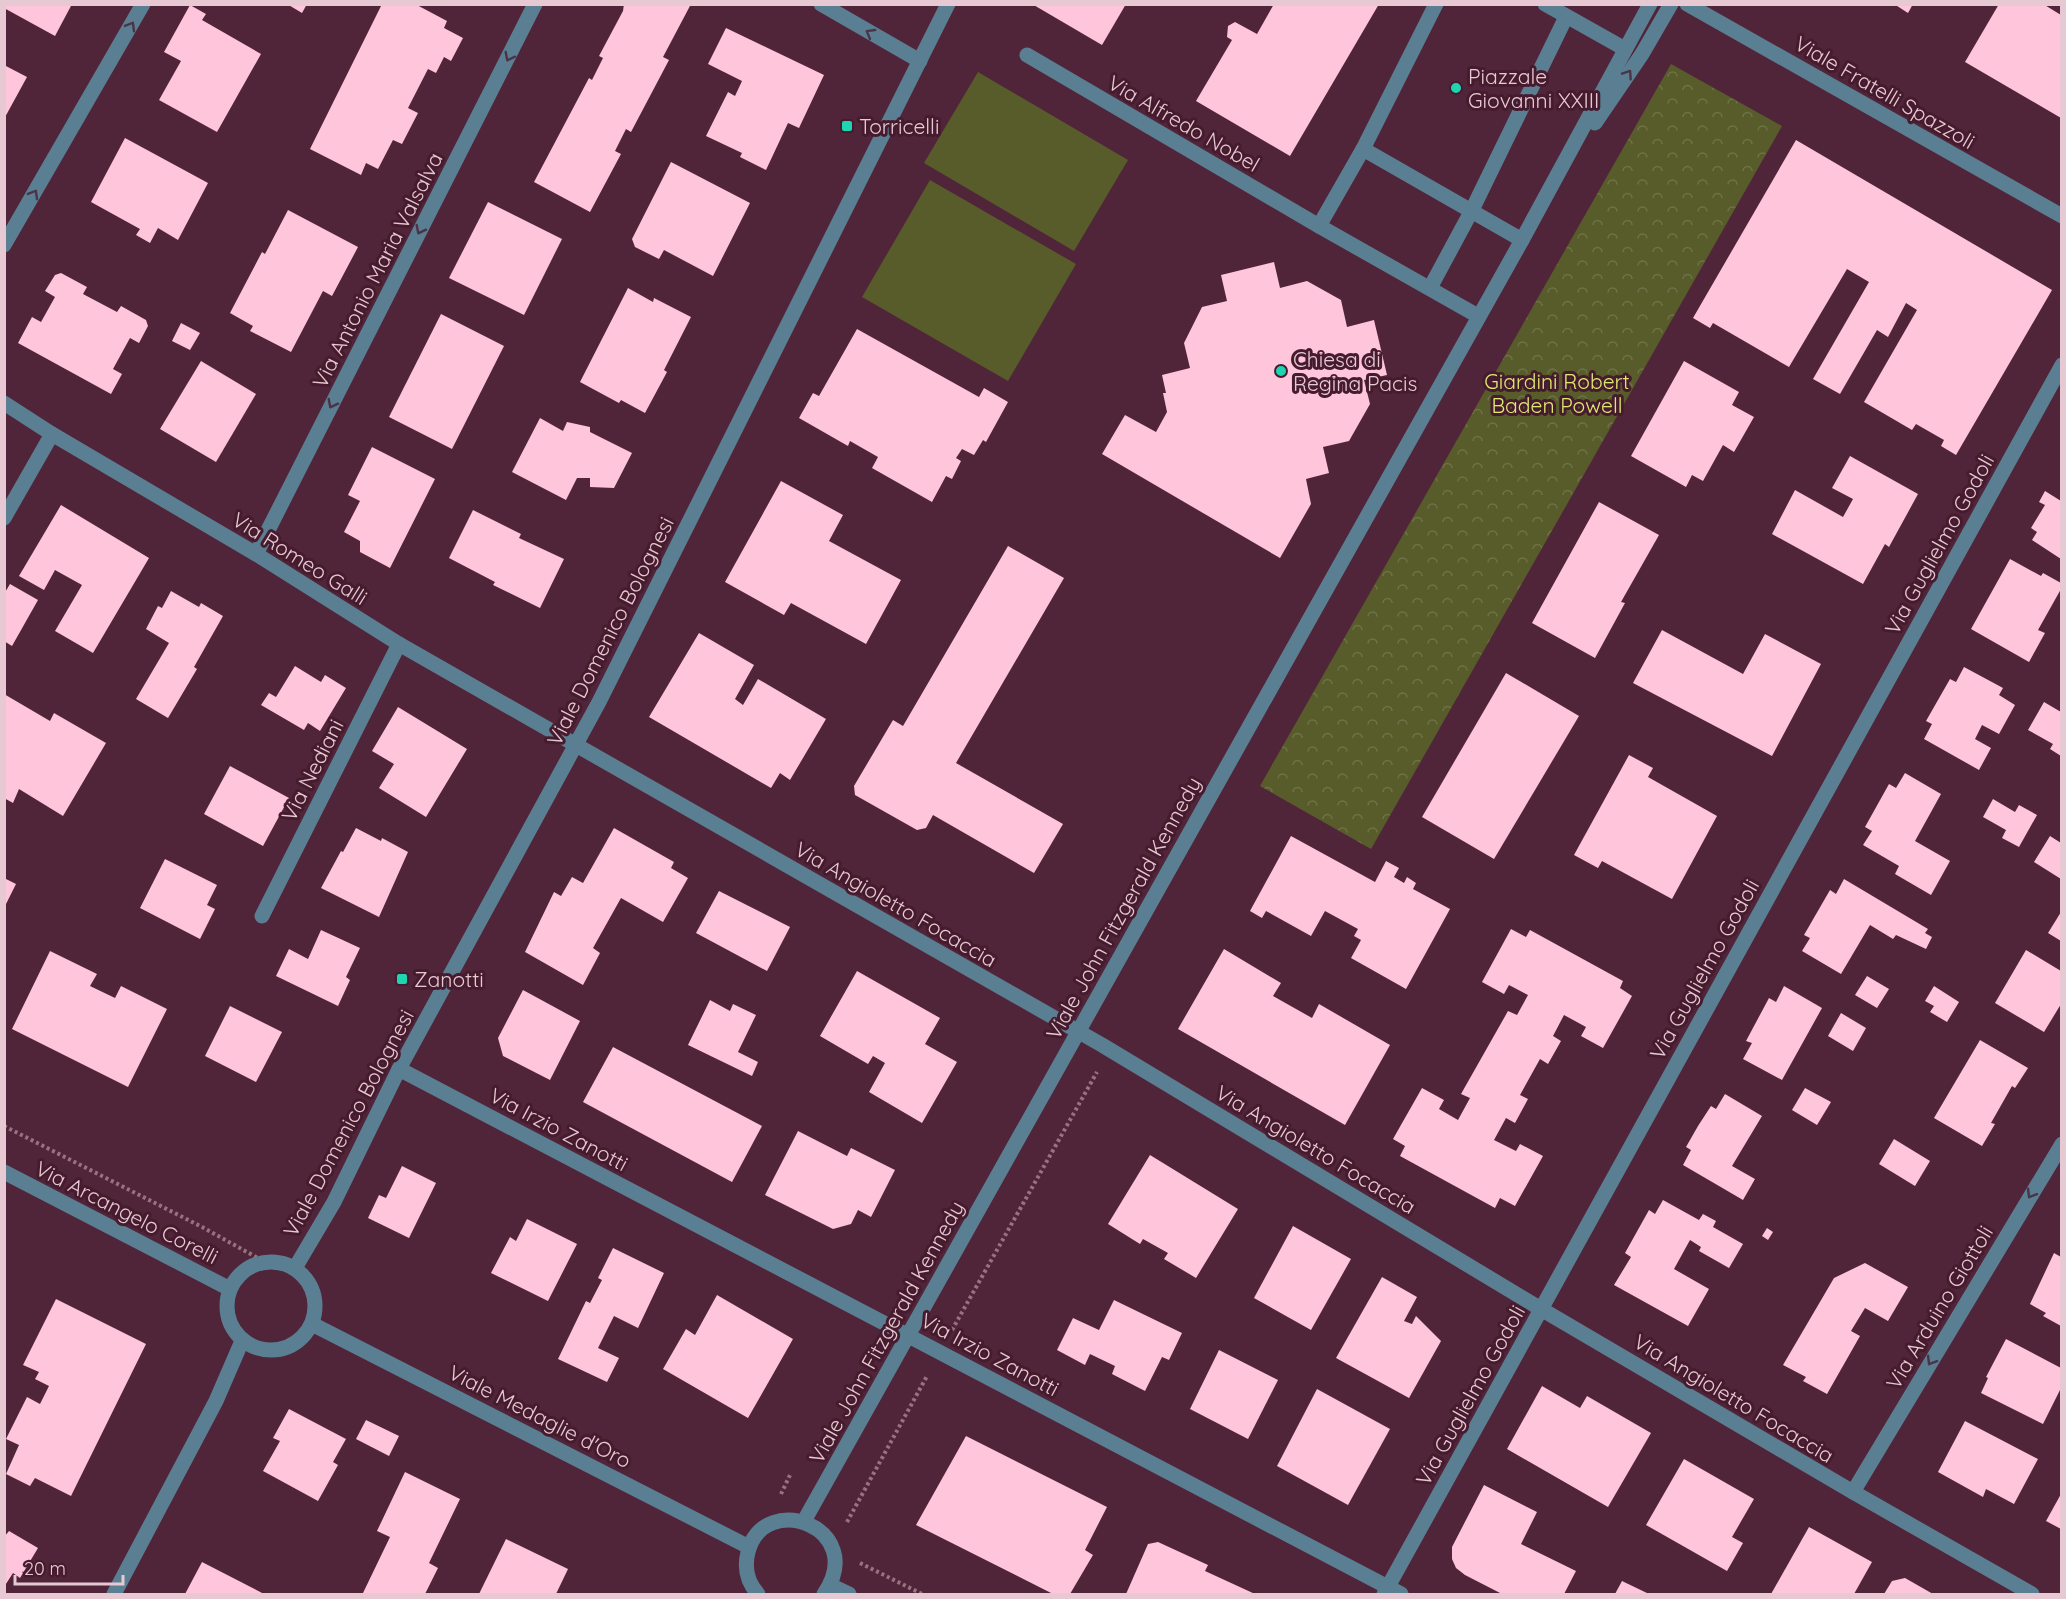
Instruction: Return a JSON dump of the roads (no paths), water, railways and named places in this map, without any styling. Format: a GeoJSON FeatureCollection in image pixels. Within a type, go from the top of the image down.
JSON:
{"type":"FeatureCollection","features":[{"type":"Feature","properties":{"kind":"street"},"geometry":{"type":"LineString","coordinates":[[4,245],[143,4]]}},
{"type":"Feature","properties":{"kind":"street","name":"Via Antonio Maria Valsalva"},"geometry":{"type":"LineString","coordinates":[[256,554],[535,4]]}},
{"type":"Feature","properties":{"kind":"street"},"geometry":{"type":"LineString","coordinates":[[821,4],[920,61]]}},
{"type":"Feature","properties":{"kind":"street","name":"Viale Domenico Bolognesi"},"geometry":{"type":"LineString","coordinates":[[295,1268],[334,1202],[399,1069],[576,744],[948,4]]}},
{"type":"Feature","properties":{"kind":"street"},"geometry":{"type":"LineString","coordinates":[[1319,226],[1363,149],[1436,4]]}},
{"type":"Feature","properties":{"kind":"street"},"geometry":{"type":"LineString","coordinates":[[1545,4],[1625,49]]}},
{"type":"Feature","properties":{"kind":"street"},"geometry":{"type":"LineString","coordinates":[[1478,315],[1522,240],[1650,4]]}},
{"type":"Feature","properties":{"kind":"street"},"geometry":{"type":"LineString","coordinates":[[1548,192],[1642,54],[1671,4]]}},
{"type":"Feature","properties":{"kind":"street","name":"Viale Fratelli Spazzoli"},"geometry":{"type":"LineString","coordinates":[[1687,4],[2061,216]]}},
{"type":"Feature","properties":{"kind":"street"},"geometry":{"type":"LineString","coordinates":[[1430,288],[1472,210],[1566,17]]}},
{"type":"Feature","properties":{"kind":"street","name":"Via Alfredo Nobel"},"geometry":{"type":"LineString","coordinates":[[1027,55],[1319,226],[1478,315]]}},
{"type":"Feature","properties":{"kind":"street"},"geometry":{"type":"LineString","coordinates":[[1363,149],[1522,240]]}},
{"type":"Feature","properties":{"kind":"street","name":"Viale John Fitzgerald Kennedy"},"geometry":{"type":"LineString","coordinates":[[804,1521],[1478,315]]}},
{"type":"Feature","properties":{"kind":"street","name":"Via Guglielmo Godoli"},"geometry":{"type":"LineString","coordinates":[[1391,1592],[1541,1309],[2061,365]]}},
{"type":"Feature","properties":{"kind":"street","name":"Via Romeo Galli"},"geometry":{"type":"LineString","coordinates":[[4,403],[52,434],[256,554],[399,644],[576,744]]}},
{"type":"Feature","properties":{"kind":"street"},"geometry":{"type":"LineString","coordinates":[[4,518],[52,434]]}},
{"type":"Feature","properties":{"kind":"street","name":"Via Nediani"},"geometry":{"type":"LineString","coordinates":[[262,916],[399,644]]}},
{"type":"Feature","properties":{"kind":"street","name":"Via Angioletto Focaccia"},"geometry":{"type":"LineString","coordinates":[[576,744],[1078,1032],[1541,1309],[2032,1594]]}},
{"type":"Feature","properties":{"kind":"street","name":"Via Irzio Zanotti"},"geometry":{"type":"LineString","coordinates":[[399,1069],[908,1335],[1391,1592]]}},
{"type":"Feature","properties":{"kind":"street","name":"Via Arduino Giottoli"},"geometry":{"type":"LineString","coordinates":[[1853,1492],[2061,1144]]}},
{"type":"Feature","properties":{"kind":"street","name":"Via Arcangelo Corelli"},"geometry":{"type":"LineString","coordinates":[[4,1172],[230,1289]]}},
{"type":"Feature","properties":{"kind":"street","name":"Viale Domenico Bolognesi"},"geometry":{"type":"LineString","coordinates":[[230,1289],[238,1276],[250,1266],[266,1262],[281,1263],[295,1268],[311,1287],[315,1299],[316,1312],[312,1324]]}},
{"type":"Feature","properties":{"kind":"street"},"geometry":{"type":"LineString","coordinates":[[230,1289],[226,1303],[227,1316],[233,1330],[242,1341],[254,1348],[268,1351],[282,1350],[294,1345],[305,1336],[312,1324]]}},
{"type":"Feature","properties":{"kind":"street","name":"Viale Medaglie d'Oro"},"geometry":{"type":"LineString","coordinates":[[312,1324],[749,1546]]}},
{"type":"Feature","properties":{"kind":"street"},"geometry":{"type":"LineString","coordinates":[[114,1594],[216,1401],[242,1341]]}},
{"type":"Feature","properties":{"kind":"street"},"geometry":{"type":"LineString","coordinates":[[758,1594],[752,1588],[747,1575],[746,1560],[749,1546],[756,1535],[766,1527],[778,1521],[791,1519],[804,1521],[826,1537],[836,1561],[835,1574],[827,1590],[849,1594]]}},
{"type":"Feature","properties":{"kind":"place","name":"Piazzale Giovanni XXIII"},"geometry":{"type":"Point","coordinates":[1456,88]}},
{"type":"Feature","properties":{"kind":"place","name":"Torricelli"},"geometry":{"type":"Point","coordinates":[847,126]}},
{"type":"Feature","properties":{"kind":"place","name":"Chiesa di Regina Pacis"},"geometry":{"type":"Point","coordinates":[1281,371]}},
{"type":"Feature","properties":{"kind":"place","name":"Zanotti"},"geometry":{"type":"Point","coordinates":[402,979]}},
{"type":"Feature","properties":{"kind":"park label","name":"Giardini Robert Baden Powell"},"geometry":{"type":"Point","coordinates":[1557,393]}}]}
